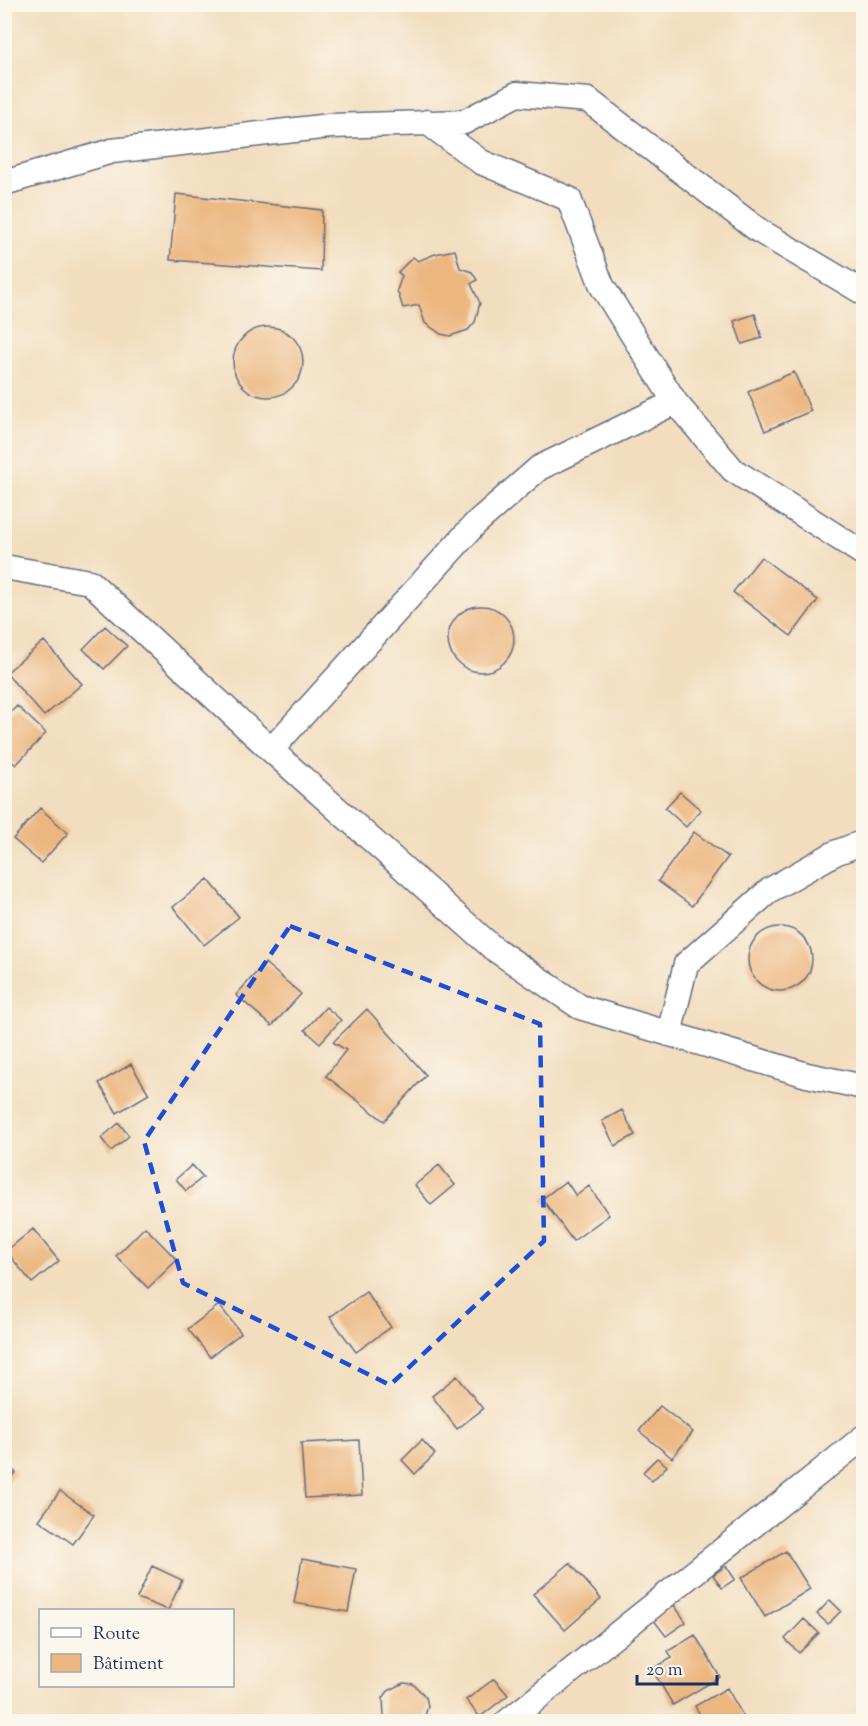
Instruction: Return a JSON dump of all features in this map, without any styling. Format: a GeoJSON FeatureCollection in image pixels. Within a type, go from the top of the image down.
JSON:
{"type":"FeatureCollection","features":[{"type":"Feature","properties":{"kind":"street"},"geometry":{"type":"LineString","coordinates":[[4,183],[112,151],[330,126],[427,122],[464,123],[517,94],[588,100],[758,230],[864,292]]}},
{"type":"Feature","properties":{"kind":"street"},"geometry":{"type":"LineString","coordinates":[[427,122],[481,162],[569,200],[602,286],[675,402],[734,470],[864,554]]}},
{"type":"Feature","properties":{"kind":"street"},"geometry":{"type":"LineString","coordinates":[[272,750],[476,523],[539,468],[675,402]]}},
{"type":"Feature","properties":{"kind":"street"},"geometry":{"type":"LineString","coordinates":[[4,567],[90,582],[492,948],[580,1007],[807,1075],[864,1088]]}},
{"type":"Feature","properties":{"kind":"street"},"geometry":{"type":"LineString","coordinates":[[669,1034],[686,964],[770,890],[835,853],[864,842]]}},
{"type":"Feature","properties":{"kind":"street"},"geometry":{"type":"LineString","coordinates":[[507,1722],[864,1437]]}},
{"type":"Feature","properties":{"kind":"highlighted area"},"geometry":{"type":"Polygon","coordinates":[[[290,926],[540,1024],[544,1241],[390,1385],[183,1283],[144,1141],[290,926]]]}},
{"type":"Feature","properties":{"kind":"building"},"geometry":{"type":"Polygon","coordinates":[[[176,194],[322,210],[321,271],[170,260],[176,194]]]}},
{"type":"Feature","properties":{"kind":"building"},"geometry":{"type":"Polygon","coordinates":[[[455,250],[460,268],[472,272],[477,280],[471,284],[480,303],[475,322],[468,330],[450,336],[441,334],[425,323],[419,305],[403,308],[397,290],[402,276],[398,272],[413,257],[418,261],[435,254],[455,250]]]}},
{"type":"Feature","properties":{"kind":"building"},"geometry":{"type":"Polygon","coordinates":[[[755,314],[762,338],[742,344],[734,321],[755,314]]]}},
{"type":"Feature","properties":{"kind":"building"},"geometry":{"type":"Polygon","coordinates":[[[275,327],[288,333],[297,342],[301,348],[303,362],[301,376],[293,387],[282,395],[261,397],[243,387],[235,376],[233,355],[243,337],[254,329],[275,327]]]}},
{"type":"Feature","properties":{"kind":"building"},"geometry":{"type":"Polygon","coordinates":[[[794,372],[811,411],[765,431],[748,392],[794,372]]]}},
{"type":"Feature","properties":{"kind":"building"},"geometry":{"type":"Polygon","coordinates":[[[761,557],[818,600],[791,636],[733,592],[761,557]]]}},
{"type":"Feature","properties":{"kind":"building"},"geometry":{"type":"Polygon","coordinates":[[[481,606],[494,608],[504,616],[512,626],[514,639],[512,652],[504,662],[494,670],[481,672],[468,670],[458,662],[450,652],[448,639],[450,626],[458,616],[468,608],[481,606]]]}},
{"type":"Feature","properties":{"kind":"building"},"geometry":{"type":"Polygon","coordinates":[[[105,626],[127,646],[104,669],[83,649],[105,626]]]}},
{"type":"Feature","properties":{"kind":"building"},"geometry":{"type":"Polygon","coordinates":[[[44,641],[82,684],[44,716],[6,673],[44,641]]]}},
{"type":"Feature","properties":{"kind":"building"},"geometry":{"type":"Polygon","coordinates":[[[17,706],[46,733],[16,765],[4,755],[4,719],[17,706]]]}},
{"type":"Feature","properties":{"kind":"building"},"geometry":{"type":"Polygon","coordinates":[[[680,792],[701,810],[686,827],[665,808],[680,792]]]}},
{"type":"Feature","properties":{"kind":"building"},"geometry":{"type":"Polygon","coordinates":[[[40,808],[68,833],[41,863],[13,839],[40,808]]]}},
{"type":"Feature","properties":{"kind":"building"},"geometry":{"type":"Polygon","coordinates":[[[694,832],[728,857],[692,906],[658,881],[694,832]]]}},
{"type":"Feature","properties":{"kind":"building"},"geometry":{"type":"Polygon","coordinates":[[[208,879],[239,917],[204,945],[173,907],[208,879]]]}},
{"type":"Feature","properties":{"kind":"building"},"geometry":{"type":"Polygon","coordinates":[[[780,927],[798,932],[803,936],[807,941],[812,959],[807,977],[803,982],[798,986],[780,991],[762,986],[757,982],[753,977],[748,959],[753,941],[757,936],[762,932],[780,927]]]}},
{"type":"Feature","properties":{"kind":"building"},"geometry":{"type":"Polygon","coordinates":[[[265,963],[301,994],[272,1026],[236,995],[265,963]]]}},
{"type":"Feature","properties":{"kind":"building"},"geometry":{"type":"Polygon","coordinates":[[[326,1007],[341,1020],[320,1043],[305,1030],[326,1007]]]}},
{"type":"Feature","properties":{"kind":"building"},"geometry":{"type":"Polygon","coordinates":[[[367,1009],[426,1075],[384,1121],[326,1076],[346,1050],[333,1042],[367,1009]]]}},
{"type":"Feature","properties":{"kind":"building"},"geometry":{"type":"Polygon","coordinates":[[[131,1064],[149,1094],[117,1113],[99,1083],[131,1064]]]}},
{"type":"Feature","properties":{"kind":"building"},"geometry":{"type":"Polygon","coordinates":[[[622,1110],[635,1135],[615,1146],[602,1121],[622,1110]]]}},
{"type":"Feature","properties":{"kind":"building"},"geometry":{"type":"Polygon","coordinates":[[[119,1123],[129,1136],[111,1151],[101,1138],[119,1123]]]}},
{"type":"Feature","properties":{"kind":"building"},"geometry":{"type":"Polygon","coordinates":[[[192,1165],[203,1177],[186,1191],[176,1179],[192,1165]]]}},
{"type":"Feature","properties":{"kind":"building"},"geometry":{"type":"Polygon","coordinates":[[[439,1165],[455,1185],[431,1205],[415,1185],[439,1165]]]}},
{"type":"Feature","properties":{"kind":"building"},"geometry":{"type":"Polygon","coordinates":[[[566,1181],[576,1196],[589,1186],[609,1215],[573,1241],[542,1199],[566,1181]]]}},
{"type":"Feature","properties":{"kind":"building"},"geometry":{"type":"Polygon","coordinates":[[[145,1227],[177,1260],[148,1288],[116,1256],[145,1227]]]}},
{"type":"Feature","properties":{"kind":"building"},"geometry":{"type":"Polygon","coordinates":[[[33,1229],[59,1261],[32,1283],[6,1251],[33,1229]]]}},
{"type":"Feature","properties":{"kind":"building"},"geometry":{"type":"Polygon","coordinates":[[[366,1292],[391,1327],[356,1352],[330,1317],[366,1292]]]}},
{"type":"Feature","properties":{"kind":"building"},"geometry":{"type":"Polygon","coordinates":[[[219,1305],[241,1333],[210,1357],[188,1329],[219,1305]]]}},
{"type":"Feature","properties":{"kind":"building"},"geometry":{"type":"Polygon","coordinates":[[[457,1376],[483,1409],[457,1429],[432,1396],[457,1376]]]}},
{"type":"Feature","properties":{"kind":"building"},"geometry":{"type":"Polygon","coordinates":[[[660,1406],[693,1432],[672,1458],[639,1431],[660,1406]]]}},
{"type":"Feature","properties":{"kind":"building"},"geometry":{"type":"Polygon","coordinates":[[[359,1440],[362,1495],[305,1498],[301,1443],[359,1440]]]}},
{"type":"Feature","properties":{"kind":"building"},"geometry":{"type":"Polygon","coordinates":[[[422,1440],[435,1454],[415,1474],[402,1460],[422,1440]]]}},
{"type":"Feature","properties":{"kind":"building"},"geometry":{"type":"Polygon","coordinates":[[[657,1458],[667,1466],[652,1481],[643,1472],[657,1458]]]}},
{"type":"Feature","properties":{"kind":"building"},"geometry":{"type":"Polygon","coordinates":[[[4,1462],[16,1473],[4,1484],[4,1462]]]}},
{"type":"Feature","properties":{"kind":"building"},"geometry":{"type":"Polygon","coordinates":[[[60,1491],[94,1515],[73,1544],[39,1520],[60,1491]]]}},
{"type":"Feature","properties":{"kind":"building"},"geometry":{"type":"Polygon","coordinates":[[[786,1551],[810,1589],[765,1617],[741,1578],[786,1551]]]}},
{"type":"Feature","properties":{"kind":"building"},"geometry":{"type":"Polygon","coordinates":[[[302,1559],[356,1569],[348,1612],[294,1603],[302,1559]]]}},
{"type":"Feature","properties":{"kind":"building"},"geometry":{"type":"Polygon","coordinates":[[[570,1563],[601,1599],[565,1630],[533,1594],[570,1563]]]}},
{"type":"Feature","properties":{"kind":"building"},"geometry":{"type":"Polygon","coordinates":[[[152,1566],[182,1580],[168,1609],[137,1598],[152,1566]]]}},
{"type":"Feature","properties":{"kind":"building"},"geometry":{"type":"Polygon","coordinates":[[[726,1566],[735,1579],[722,1588],[713,1575],[726,1566]]]}},
{"type":"Feature","properties":{"kind":"building"},"geometry":{"type":"Polygon","coordinates":[[[830,1600],[841,1611],[828,1624],[817,1614],[830,1600]]]}},
{"type":"Feature","properties":{"kind":"building"},"geometry":{"type":"Polygon","coordinates":[[[674,1605],[686,1622],[666,1636],[653,1619],[674,1605]]]}},
{"type":"Feature","properties":{"kind":"building"},"geometry":{"type":"Polygon","coordinates":[[[804,1619],[819,1633],[799,1653],[785,1639],[804,1619]]]}},
{"type":"Feature","properties":{"kind":"building"},"geometry":{"type":"Polygon","coordinates":[[[695,1635],[720,1677],[673,1705],[652,1669],[672,1658],[668,1651],[695,1635]]]}},
{"type":"Feature","properties":{"kind":"building"},"geometry":{"type":"Polygon","coordinates":[[[494,1679],[508,1695],[480,1717],[466,1700],[494,1679]]]}},
{"type":"Feature","properties":{"kind":"building"},"geometry":{"type":"Polygon","coordinates":[[[404,1683],[413,1684],[426,1697],[428,1706],[423,1722],[388,1722],[384,1716],[383,1698],[388,1691],[404,1683]]]}},
{"type":"Feature","properties":{"kind":"building"},"geometry":{"type":"Polygon","coordinates":[[[727,1688],[743,1716],[732,1722],[704,1722],[695,1706],[727,1688]]]}}]}
